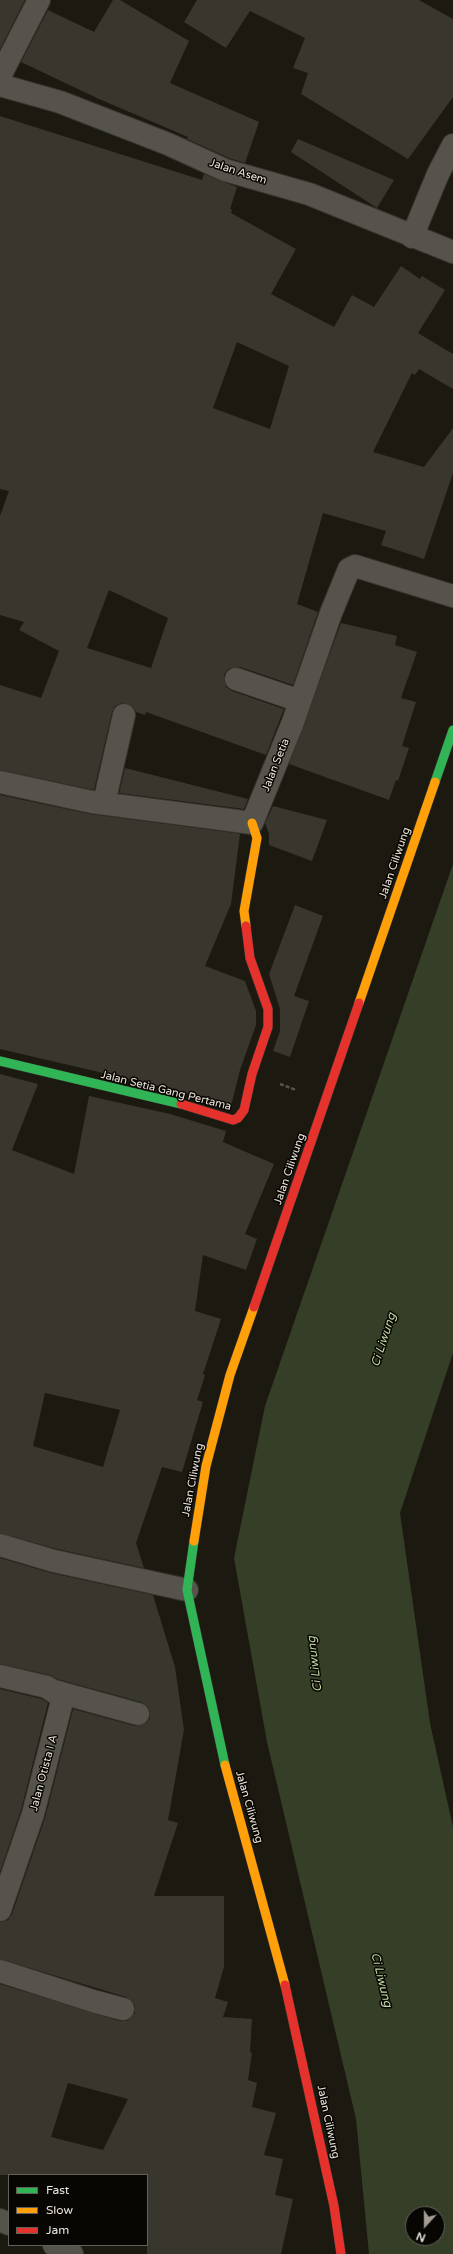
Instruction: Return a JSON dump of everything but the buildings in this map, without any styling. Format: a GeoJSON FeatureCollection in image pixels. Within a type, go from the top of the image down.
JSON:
{"type":"FeatureCollection","features":[{"type":"Feature","properties":{"kind":"street"},"geometry":{"type":"LineString","coordinates":[[2,86],[0,76],[39,0]]}},
{"type":"Feature","properties":{"kind":"street","name":"Jalan Asem"},"geometry":{"type":"LineString","coordinates":[[2,86],[60,102],[168,144],[225,170],[309,194],[412,237],[436,244],[453,252]]}},
{"type":"Feature","properties":{"kind":"street"},"geometry":{"type":"LineString","coordinates":[[412,237],[435,180],[453,145]]}},
{"type":"Feature","properties":{"kind":"street","name":"Jalan Setia"},"geometry":{"type":"LineString","coordinates":[[252,823],[300,701],[331,613],[349,569],[355,566],[453,596]]}},
{"type":"Feature","properties":{"kind":"street"},"geometry":{"type":"LineString","coordinates":[[236,679],[300,701]]}},
{"type":"Feature","properties":{"kind":"street"},"geometry":{"type":"LineString","coordinates":[[104,803],[124,714]]}},
{"type":"Feature","properties":{"kind":"street","name":"Jalan Ciliwung"},"geometry":{"type":"LineString","coordinates":[[342,2254],[334,2206],[280,1961],[218,1741],[187,1590],[206,1466],[230,1375],[326,1102],[453,730]]}},
{"type":"Feature","properties":{"kind":"street"},"geometry":{"type":"LineString","coordinates":[[0,782],[104,803],[210,819],[252,823]]}},
{"type":"Feature","properties":{"kind":"street","name":"Jalan Setia Gang Pertama"},"geometry":{"type":"LineString","coordinates":[[0,1060],[35,1071],[173,1102],[233,1120],[238,1118],[244,1110],[252,1074],[268,1027],[268,1009],[250,958],[244,911],[257,838],[252,823]]}},
{"type":"Feature","properties":{"kind":"street"},"geometry":{"type":"LineString","coordinates":[[0,1545],[54,1561],[187,1590]]}},
{"type":"Feature","properties":{"kind":"street"},"geometry":{"type":"LineString","coordinates":[[0,1676],[138,1714]]}},
{"type":"Feature","properties":{"kind":"street","name":"Jalan Otista I A"},"geometry":{"type":"LineString","coordinates":[[0,1910],[33,1814],[61,1705],[61,1697],[51,1690]]}},
{"type":"Feature","properties":{"kind":"street"},"geometry":{"type":"LineString","coordinates":[[0,1971],[92,2001],[123,2008]]}},
{"type":"Feature","properties":{"kind":"street"},"geometry":{"type":"LineString","coordinates":[[56,2246],[72,2254]]}},
{"type":"Feature","properties":{"kind":"path"},"geometry":{"type":"LineString","coordinates":[[252,1074],[326,1102]]}},
{"type":"Feature","properties":{"kind":"water","name":"Ci Liwung"},"geometry":{"type":"Polygon","coordinates":[[[453,864],[453,1353],[400,1513],[430,1723],[453,1827],[453,2254],[369,2254],[356,2119],[267,1742],[234,1558],[265,1406],[453,864]]]}},
{"type":"Feature","properties":{"kind":"traffic: fast"},"geometry":{"type":"LineString","coordinates":[[435,782],[453,730]]}},
{"type":"Feature","properties":{"kind":"traffic: fast"},"geometry":{"type":"LineString","coordinates":[[0,1061],[181,1104]]}},
{"type":"Feature","properties":{"kind":"traffic: fast"},"geometry":{"type":"LineString","coordinates":[[194,1541],[187,1590],[225,1765]]}},
{"type":"Feature","properties":{"kind":"traffic: slow"},"geometry":{"type":"LineString","coordinates":[[359,1003],[435,782]]}},
{"type":"Feature","properties":{"kind":"traffic: slow"},"geometry":{"type":"LineString","coordinates":[[246,926],[244,911],[257,838],[252,823]]}},
{"type":"Feature","properties":{"kind":"traffic: slow"},"geometry":{"type":"LineString","coordinates":[[194,1541],[206,1466],[230,1375],[254,1307]]}},
{"type":"Feature","properties":{"kind":"traffic: slow"},"geometry":{"type":"LineString","coordinates":[[225,1765],[285,1985]]}},
{"type":"Feature","properties":{"kind":"traffic: jam"},"geometry":{"type":"LineString","coordinates":[[181,1104],[233,1120],[238,1118],[244,1110],[252,1074],[268,1027],[268,1009],[250,958],[246,926]]}},
{"type":"Feature","properties":{"kind":"traffic: jam"},"geometry":{"type":"LineString","coordinates":[[254,1307],[359,1003]]}},
{"type":"Feature","properties":{"kind":"traffic: jam"},"geometry":{"type":"LineString","coordinates":[[285,1985],[334,2206],[341,2254]]}}]}
